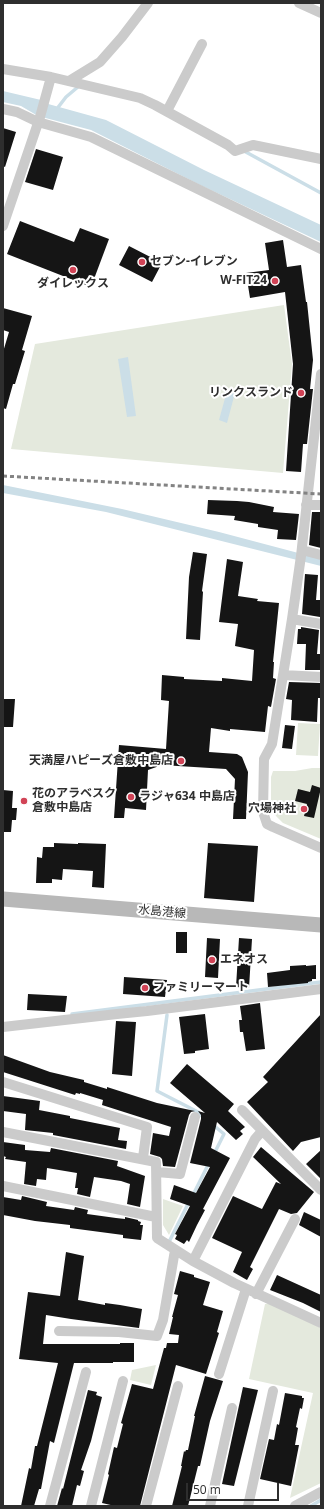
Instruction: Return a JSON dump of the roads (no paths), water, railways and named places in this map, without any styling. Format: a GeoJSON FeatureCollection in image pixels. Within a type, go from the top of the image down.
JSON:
{"type":"FeatureCollection","features":[{"type":"Feature","properties":{"kind":"main road","name":"水島港線"},"geometry":{"type":"LineString","coordinates":[[3,899],[321,925]]}},
{"type":"Feature","properties":{"kind":"street"},"geometry":{"type":"LineString","coordinates":[[71,82],[100,62],[122,37],[148,3]]}},
{"type":"Feature","properties":{"kind":"street"},"geometry":{"type":"LineString","coordinates":[[299,3],[321,13]]}},
{"type":"Feature","properties":{"kind":"street"},"geometry":{"type":"LineString","coordinates":[[167,111],[202,44]]}},
{"type":"Feature","properties":{"kind":"street"},"geometry":{"type":"LineString","coordinates":[[3,69],[51,77],[140,98],[167,111],[228,145],[235,151],[253,146],[321,159]]}},
{"type":"Feature","properties":{"kind":"street"},"geometry":{"type":"LineString","coordinates":[[3,226],[39,120],[51,77]]}},
{"type":"Feature","properties":{"kind":"street"},"geometry":{"type":"LineString","coordinates":[[3,108],[91,137],[321,249]]}},
{"type":"Feature","properties":{"kind":"street"},"geometry":{"type":"LineString","coordinates":[[321,374],[301,556],[292,619],[272,744],[264,759],[263,812],[267,824],[321,848]]}},
{"type":"Feature","properties":{"kind":"street"},"geometry":{"type":"LineString","coordinates":[[306,505],[321,505]]}},
{"type":"Feature","properties":{"kind":"street"},"geometry":{"type":"LineString","coordinates":[[301,556],[321,555]]}},
{"type":"Feature","properties":{"kind":"street"},"geometry":{"type":"LineString","coordinates":[[292,619],[321,624]]}},
{"type":"Feature","properties":{"kind":"street"},"geometry":{"type":"LineString","coordinates":[[283,675],[321,677]]}},
{"type":"Feature","properties":{"kind":"street"},"geometry":{"type":"LineString","coordinates":[[3,1027],[147,1012],[321,989]]}},
{"type":"Feature","properties":{"kind":"street"},"geometry":{"type":"LineString","coordinates":[[3,1082],[147,1127],[143,1158]]}},
{"type":"Feature","properties":{"kind":"street"},"geometry":{"type":"LineString","coordinates":[[242,1110],[321,1190]]}},
{"type":"Feature","properties":{"kind":"street"},"geometry":{"type":"LineString","coordinates":[[157,1172],[180,1174],[195,1117]]}},
{"type":"Feature","properties":{"kind":"street"},"geometry":{"type":"LineString","coordinates":[[196,1257],[255,1139],[262,1131]]}},
{"type":"Feature","properties":{"kind":"street"},"geometry":{"type":"LineString","coordinates":[[3,1132],[143,1158],[156,1162],[157,1238],[175,1250],[196,1257],[246,1289],[321,1323]]}},
{"type":"Feature","properties":{"kind":"street"},"geometry":{"type":"LineString","coordinates":[[3,1186],[156,1217]]}},
{"type":"Feature","properties":{"kind":"street"},"geometry":{"type":"LineString","coordinates":[[256,1294],[295,1219]]}},
{"type":"Feature","properties":{"kind":"street"},"geometry":{"type":"LineString","coordinates":[[59,1331],[119,1332],[157,1336],[163,1320],[175,1250]]}},
{"type":"Feature","properties":{"kind":"street"},"geometry":{"type":"LineString","coordinates":[[219,1374],[246,1289]]}},
{"type":"Feature","properties":{"kind":"street"},"geometry":{"type":"LineString","coordinates":[[50,1506],[86,1372]]}},
{"type":"Feature","properties":{"kind":"street"},"geometry":{"type":"LineString","coordinates":[[91,1506],[122,1382]]}},
{"type":"Feature","properties":{"kind":"street"},"geometry":{"type":"LineString","coordinates":[[146,1506],[178,1386]]}},
{"type":"Feature","properties":{"kind":"street"},"geometry":{"type":"LineString","coordinates":[[248,1506],[273,1391]]}},
{"type":"Feature","properties":{"kind":"street"},"geometry":{"type":"LineString","coordinates":[[210,1506],[232,1408]]}},
{"type":"Feature","properties":{"kind":"street"},"geometry":{"type":"LineString","coordinates":[[295,1506],[321,1492]]}},
{"type":"Feature","properties":{"kind":"waterway"},"geometry":{"type":"LineString","coordinates":[[56,110],[66,97],[79,86]]}},
{"type":"Feature","properties":{"kind":"waterway"},"geometry":{"type":"LineString","coordinates":[[244,151],[321,193]]}},
{"type":"Feature","properties":{"kind":"waterway"},"geometry":{"type":"LineString","coordinates":[[72,1014],[321,982]]}},
{"type":"Feature","properties":{"kind":"waterway"},"geometry":{"type":"LineString","coordinates":[[167,1015],[157,1091],[198,1112],[204,1118]]}},
{"type":"Feature","properties":{"kind":"waterway"},"geometry":{"type":"LineString","coordinates":[[212,1124],[224,1134],[214,1154]]}},
{"type":"Feature","properties":{"kind":"waterway"},"geometry":{"type":"LineString","coordinates":[[192,1197],[209,1163]]}},
{"type":"Feature","properties":{"kind":"waterway"},"geometry":{"type":"LineString","coordinates":[[169,1242],[189,1202]]}},
{"type":"Feature","properties":{"kind":"waterway"},"geometry":{"type":"LineString","coordinates":[[311,1506],[321,1500]]}},
{"type":"Feature","properties":{"kind":"railway"},"geometry":{"type":"LineString","coordinates":[[3,476],[321,494]]}},
{"type":"Feature","properties":{"kind":"place","name":"セブン-イレブン"},"geometry":{"type":"Point","coordinates":[142,262]}},
{"type":"Feature","properties":{"kind":"place","name":"ダイレックス"},"geometry":{"type":"Point","coordinates":[73,270]}},
{"type":"Feature","properties":{"kind":"place","name":"W-FIT24"},"geometry":{"type":"Point","coordinates":[275,281]}},
{"type":"Feature","properties":{"kind":"place","name":"リンクスランド"},"geometry":{"type":"Point","coordinates":[301,393]}},
{"type":"Feature","properties":{"kind":"place","name":"天満屋ハピーズ倉敷中島店"},"geometry":{"type":"Point","coordinates":[181,761]}},
{"type":"Feature","properties":{"kind":"place","name":"ラジャ634 中島店"},"geometry":{"type":"Point","coordinates":[131,797]}},
{"type":"Feature","properties":{"kind":"place","name":"花のアラベスク 倉敷中島店"},"geometry":{"type":"Point","coordinates":[24,801]}},
{"type":"Feature","properties":{"kind":"place","name":"穴場神社"},"geometry":{"type":"Point","coordinates":[304,809]}},
{"type":"Feature","properties":{"kind":"place","name":"エネオス"},"geometry":{"type":"Point","coordinates":[212,960]}},
{"type":"Feature","properties":{"kind":"place","name":"ファミリーマート"},"geometry":{"type":"Point","coordinates":[145,988]}}]}
